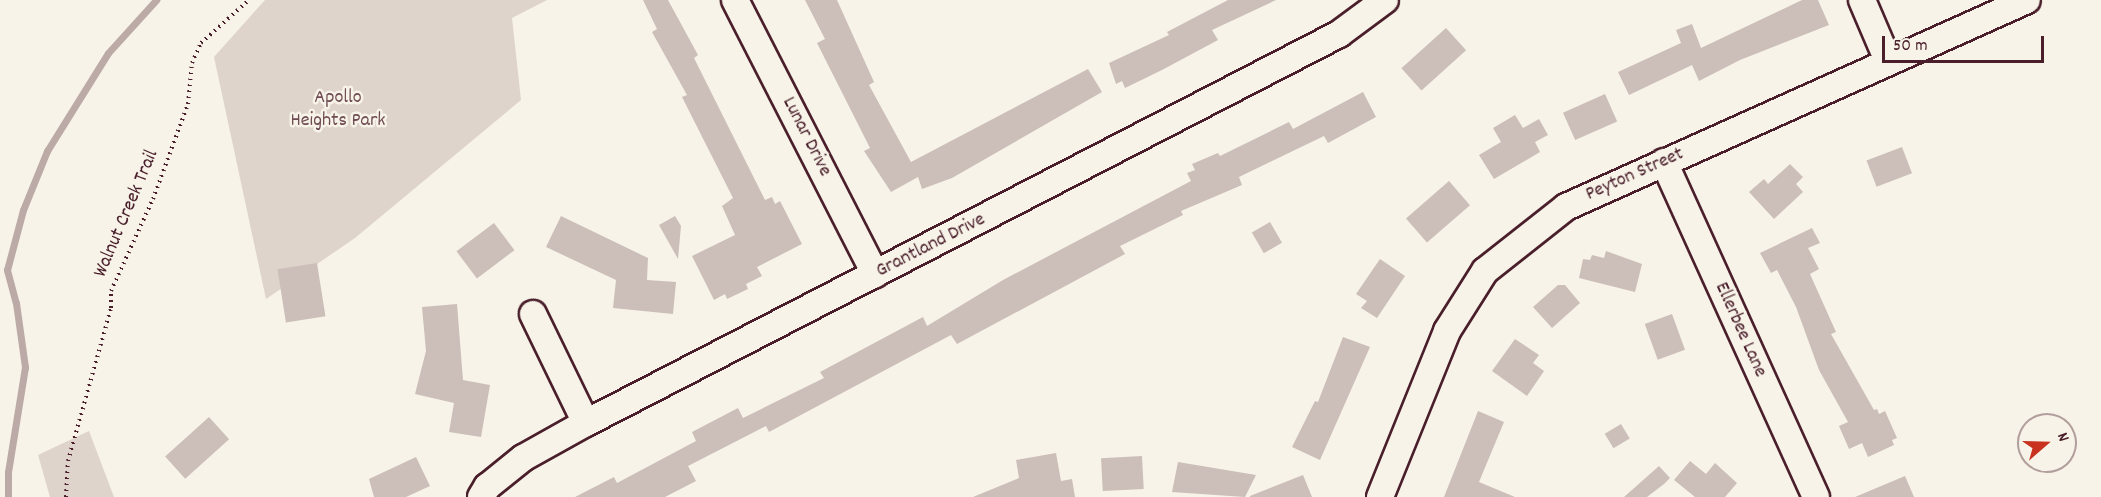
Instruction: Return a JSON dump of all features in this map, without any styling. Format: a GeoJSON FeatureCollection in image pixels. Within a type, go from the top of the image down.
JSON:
{"type":"FeatureCollection","features":[{"type":"Feature","properties":{"kind":"street","name":"Lunar Drive"},"geometry":{"type":"LineString","coordinates":[[735,0],[875,274]]}},
{"type":"Feature","properties":{"kind":"street","name":"Grantland Drive"},"geometry":{"type":"LineString","coordinates":[[481,497],[487,487],[523,458],[586,423],[1339,34],[1385,0]]}},
{"type":"Feature","properties":{"kind":"street"},"geometry":{"type":"LineString","coordinates":[[1862,0],[1888,61]]}},
{"type":"Feature","properties":{"kind":"street","name":"Peyton Street"},"geometry":{"type":"LineString","coordinates":[[1380,497],[1447,332],[1485,271],[1566,207],[2027,0]]}},
{"type":"Feature","properties":{"kind":"street","name":"Ellerbee Lane"},"geometry":{"type":"LineString","coordinates":[[1664,162],[1816,497]]}},
{"type":"Feature","properties":{"kind":"street"},"geometry":{"type":"LineString","coordinates":[[533,314],[586,423]]}},
{"type":"Feature","properties":{"kind":"path","name":"Walnut Creek Trail"},"geometry":{"type":"LineString","coordinates":[[66,497],[68,461],[111,309],[111,291],[153,199],[188,104],[192,63],[201,43],[249,0]]}},
{"type":"Feature","properties":{"kind":"green space","name":"Apollo Heights Park"},"geometry":{"type":"Polygon","coordinates":[[[265,0],[547,0],[512,18],[521,100],[355,238],[266,299],[214,57],[265,0]]]}},
{"type":"Feature","properties":{"kind":"green space"},"geometry":{"type":"Polygon","coordinates":[[[89,431],[114,497],[50,497],[38,455],[89,431]]]}},
{"type":"Feature","properties":{"kind":"building"},"geometry":{"type":"Polygon","coordinates":[[[643,0],[668,0],[698,55],[694,58],[765,200],[772,197],[775,204],[780,201],[802,244],[757,267],[762,276],[746,284],[748,289],[727,299],[725,294],[714,300],[692,256],[735,235],[722,206],[733,198],[682,97],[687,95],[652,32],[657,29],[643,0]]]}},
{"type":"Feature","properties":{"kind":"building"},"geometry":{"type":"Polygon","coordinates":[[[805,0],[837,0],[874,82],[869,85],[911,162],[1088,69],[1102,92],[952,178],[922,189],[918,177],[891,192],[864,151],[870,148],[817,43],[825,39],[805,0]]]}},
{"type":"Feature","properties":{"kind":"building"},"geometry":{"type":"Polygon","coordinates":[[[1228,0],[1276,0],[1212,30],[1218,40],[1162,70],[1125,88],[1122,81],[1116,84],[1109,63],[1169,35],[1167,32],[1228,0]]]}},
{"type":"Feature","properties":{"kind":"building"},"geometry":{"type":"Polygon","coordinates":[[[1802,0],[1818,0],[1829,25],[1740,60],[1699,81],[1692,65],[1629,95],[1618,72],[1681,43],[1676,30],[1692,24],[1701,48],[1802,0]]]}},
{"type":"Feature","properties":{"kind":"building"},"geometry":{"type":"Polygon","coordinates":[[[1446,28],[1466,50],[1421,90],[1401,68],[1446,28]]]}},
{"type":"Feature","properties":{"kind":"building"},"geometry":{"type":"Polygon","coordinates":[[[1363,92],[1376,117],[1328,143],[1324,136],[1239,177],[1242,185],[1181,211],[1183,215],[1120,246],[1125,254],[957,344],[951,335],[769,432],[766,426],[688,466],[696,481],[665,497],[575,497],[614,477],[617,483],[696,441],[692,432],[738,408],[743,418],[824,378],[820,372],[923,317],[927,326],[1003,280],[1191,181],[1187,173],[1195,170],[1192,164],[1218,153],[1220,156],[1289,122],[1293,129],[1363,92]]]}},
{"type":"Feature","properties":{"kind":"building"},"geometry":{"type":"Polygon","coordinates":[[[1605,94],[1617,121],[1575,140],[1563,113],[1605,94]]]}},
{"type":"Feature","properties":{"kind":"building"},"geometry":{"type":"Polygon","coordinates":[[[1515,115],[1523,128],[1539,119],[1548,135],[1535,142],[1540,152],[1494,179],[1479,155],[1501,142],[1493,128],[1515,115]]]}},
{"type":"Feature","properties":{"kind":"building"},"geometry":{"type":"Polygon","coordinates":[[[1902,147],[1912,173],[1877,187],[1867,161],[1902,147]]]}},
{"type":"Feature","properties":{"kind":"building"},"geometry":{"type":"Polygon","coordinates":[[[1790,164],[1803,177],[1796,184],[1803,192],[1774,219],[1749,192],[1764,179],[1768,184],[1790,164]]]}},
{"type":"Feature","properties":{"kind":"building"},"geometry":{"type":"Polygon","coordinates":[[[1449,181],[1470,205],[1427,243],[1406,218],[1449,181]]]}},
{"type":"Feature","properties":{"kind":"building"},"geometry":{"type":"Polygon","coordinates":[[[561,216],[648,258],[647,280],[676,282],[673,314],[613,308],[616,280],[546,247],[561,216]]]}},
{"type":"Feature","properties":{"kind":"building"},"geometry":{"type":"Polygon","coordinates":[[[675,216],[681,226],[678,259],[659,225],[675,216]]]}},
{"type":"Feature","properties":{"kind":"building"},"geometry":{"type":"Polygon","coordinates":[[[1270,222],[1282,243],[1264,253],[1252,232],[1270,222]]]}},
{"type":"Feature","properties":{"kind":"building"},"geometry":{"type":"Polygon","coordinates":[[[494,223],[514,250],[477,278],[456,251],[494,223]]]}},
{"type":"Feature","properties":{"kind":"building"},"geometry":{"type":"Polygon","coordinates":[[[1812,228],[1820,243],[1808,248],[1819,269],[1810,274],[1836,332],[1831,334],[1874,410],[1877,409],[1879,414],[1885,411],[1897,438],[1892,440],[1894,445],[1868,457],[1862,443],[1849,449],[1839,426],[1848,422],[1819,370],[1796,307],[1777,270],[1771,273],[1760,253],[1812,228]]]}},
{"type":"Feature","properties":{"kind":"building"},"geometry":{"type":"Polygon","coordinates":[[[1606,251],[1642,264],[1635,292],[1579,278],[1583,259],[1590,260],[1592,255],[1604,258],[1606,251]]]}},
{"type":"Feature","properties":{"kind":"building"},"geometry":{"type":"Polygon","coordinates":[[[1380,259],[1405,276],[1377,318],[1361,308],[1367,301],[1356,294],[1380,259]]]}},
{"type":"Feature","properties":{"kind":"building"},"geometry":{"type":"Polygon","coordinates":[[[317,263],[325,316],[286,323],[277,269],[317,263]]]}},
{"type":"Feature","properties":{"kind":"building"},"geometry":{"type":"Polygon","coordinates":[[[1558,285],[1565,285],[1580,303],[1552,328],[1533,307],[1558,285]]]}},
{"type":"Feature","properties":{"kind":"building"},"geometry":{"type":"Polygon","coordinates":[[[457,304],[463,380],[490,385],[481,437],[449,432],[454,403],[415,394],[426,351],[422,307],[457,304]]]}},
{"type":"Feature","properties":{"kind":"building"},"geometry":{"type":"Polygon","coordinates":[[[1672,314],[1685,350],[1658,360],[1645,324],[1672,314]]]}},
{"type":"Feature","properties":{"kind":"building"},"geometry":{"type":"Polygon","coordinates":[[[1343,337],[1370,347],[1320,460],[1292,447],[1315,401],[1318,402],[1343,337]]]}},
{"type":"Feature","properties":{"kind":"building"},"geometry":{"type":"Polygon","coordinates":[[[1515,339],[1539,355],[1533,363],[1544,371],[1527,396],[1492,371],[1515,339]]]}},
{"type":"Feature","properties":{"kind":"building"},"geometry":{"type":"Polygon","coordinates":[[[1478,411],[1504,422],[1479,482],[1515,497],[1444,497],[1478,411]]]}},
{"type":"Feature","properties":{"kind":"building"},"geometry":{"type":"Polygon","coordinates":[[[209,417],[229,439],[185,479],[165,456],[209,417]]]}},
{"type":"Feature","properties":{"kind":"building"},"geometry":{"type":"Polygon","coordinates":[[[1621,424],[1630,439],[1613,448],[1605,434],[1621,424]]]}},
{"type":"Feature","properties":{"kind":"building"},"geometry":{"type":"Polygon","coordinates":[[[1056,453],[1061,481],[1072,479],[1075,497],[973,497],[1019,478],[1016,460],[1056,453]]]}},
{"type":"Feature","properties":{"kind":"building"},"geometry":{"type":"Polygon","coordinates":[[[1142,456],[1144,489],[1103,491],[1101,458],[1142,456]]]}},
{"type":"Feature","properties":{"kind":"building"},"geometry":{"type":"Polygon","coordinates":[[[416,457],[430,486],[406,497],[374,497],[369,479],[416,457]]]}},
{"type":"Feature","properties":{"kind":"building"},"geometry":{"type":"Polygon","coordinates":[[[1690,461],[1706,474],[1715,463],[1737,483],[1725,497],[1695,497],[1674,480],[1690,461]]]}},
{"type":"Feature","properties":{"kind":"building"},"geometry":{"type":"Polygon","coordinates":[[[1178,462],[1256,475],[1245,497],[1172,492],[1178,462]]]}},
{"type":"Feature","properties":{"kind":"building"},"geometry":{"type":"Polygon","coordinates":[[[1659,466],[1670,478],[1664,484],[1647,497],[1624,497],[1659,466]]]}},
{"type":"Feature","properties":{"kind":"building"},"geometry":{"type":"Polygon","coordinates":[[[1303,475],[1312,497],[1250,497],[1250,496],[1303,475]]]}},
{"type":"Feature","properties":{"kind":"building"},"geometry":{"type":"Polygon","coordinates":[[[1905,476],[1914,497],[1855,497],[1905,476]]]}},
{"type":"Feature","properties":{"kind":"waterway"},"geometry":{"type":"LineString","coordinates":[[7,270],[23,210],[47,151],[108,53],[156,0]]}},
{"type":"Feature","properties":{"kind":"waterway"},"geometry":{"type":"LineString","coordinates":[[7,270],[16,303],[25,367],[8,472],[8,497]]}}]}
